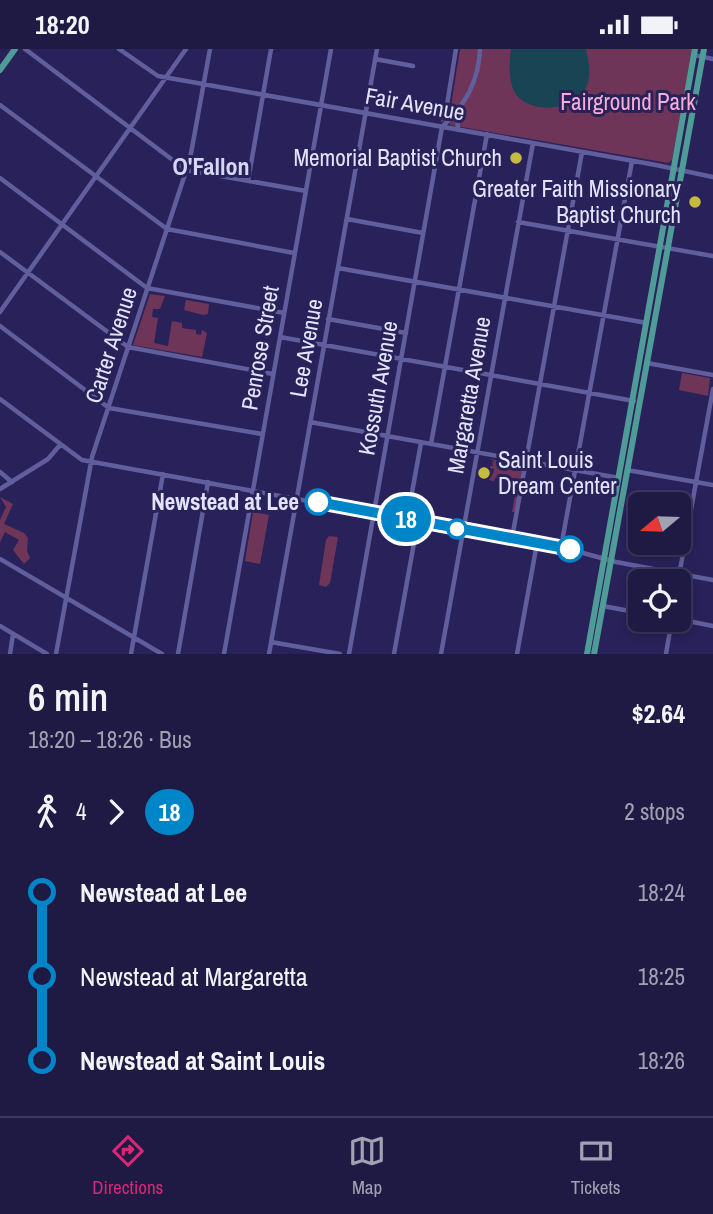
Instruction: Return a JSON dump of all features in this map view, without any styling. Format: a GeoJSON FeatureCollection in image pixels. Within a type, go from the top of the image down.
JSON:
{"type":"FeatureCollection","features":[{"type":"Feature","properties":{"kind":"main road"},"geometry":{"type":"LineString","coordinates":[[0,70],[15,49]]}},
{"type":"Feature","properties":{"kind":"main road"},"geometry":{"type":"LineString","coordinates":[[594,654],[603,606],[612,514],[648,323],[671,226],[681,126],[699,52]]}},
{"type":"Feature","properties":{"kind":"main road"},"geometry":{"type":"LineString","coordinates":[[587,654],[627,470],[699,52]]}},
{"type":"Feature","properties":{"kind":"street"},"geometry":{"type":"LineString","coordinates":[[25,49],[186,170],[306,191]]}},
{"type":"Feature","properties":{"kind":"street","name":"Fair Avenue"},"geometry":{"type":"LineString","coordinates":[[119,49],[153,74],[165,77],[713,177]]}},
{"type":"Feature","properties":{"kind":"street"},"geometry":{"type":"LineString","coordinates":[[0,312],[186,49]]}},
{"type":"Feature","properties":{"kind":"street","name":"Carter Avenue"},"geometry":{"type":"LineString","coordinates":[[56,654],[91,461],[191,153],[210,49]]}},
{"type":"Feature","properties":{"kind":"street"},"geometry":{"type":"LineString","coordinates":[[248,181],[271,49]]}},
{"type":"Feature","properties":{"kind":"street","name":"Penrose Street"},"geometry":{"type":"LineString","coordinates":[[224,654],[331,49]]}},
{"type":"Feature","properties":{"kind":"street","name":"Lee Avenue"},"geometry":{"type":"LineString","coordinates":[[269,654],[377,49]]}},
{"type":"Feature","properties":{"kind":"street"},"geometry":{"type":"LineString","coordinates":[[446,111],[456,49]]}},
{"type":"Feature","properties":{"kind":"street"},"geometry":{"type":"LineString","coordinates":[[442,127],[457,114],[474,82],[480,49]]}},
{"type":"Feature","properties":{"kind":"street"},"geometry":{"type":"LineString","coordinates":[[699,52],[713,59]]}},
{"type":"Feature","properties":{"kind":"street"},"geometry":{"type":"LineString","coordinates":[[375,59],[413,66]]}},
{"type":"Feature","properties":{"kind":"street"},"geometry":{"type":"LineString","coordinates":[[0,105],[166,229],[294,253]]}},
{"type":"Feature","properties":{"kind":"street"},"geometry":{"type":"LineString","coordinates":[[457,114],[458,130]]}},
{"type":"Feature","properties":{"kind":"street","name":"Kossuth Avenue"},"geometry":{"type":"LineString","coordinates":[[349,654],[442,127]]}},
{"type":"Feature","properties":{"kind":"street"},"geometry":{"type":"LineString","coordinates":[[431,444],[487,134]]}},
{"type":"Feature","properties":{"kind":"street","name":"Margaretta Avenue"},"geometry":{"type":"LineString","coordinates":[[440,654],[533,143]]}},
{"type":"Feature","properties":{"kind":"street"},"geometry":{"type":"LineString","coordinates":[[512,538],[582,152]]}},
{"type":"Feature","properties":{"kind":"street"},"geometry":{"type":"LineString","coordinates":[[561,547],[632,161]]}},
{"type":"Feature","properties":{"kind":"street"},"geometry":{"type":"LineString","coordinates":[[0,178],[147,288],[284,313]]}},
{"type":"Feature","properties":{"kind":"street"},"geometry":{"type":"LineString","coordinates":[[347,219],[423,233]]}},
{"type":"Feature","properties":{"kind":"street"},"geometry":{"type":"LineString","coordinates":[[518,222],[713,256]]}},
{"type":"Feature","properties":{"kind":"street"},"geometry":{"type":"LineString","coordinates":[[0,252],[128,347],[273,374]]}},
{"type":"Feature","properties":{"kind":"street"},"geometry":{"type":"LineString","coordinates":[[338,268],[648,323]]}},
{"type":"Feature","properties":{"kind":"street"},"geometry":{"type":"LineString","coordinates":[[328,319],[405,333]]}},
{"type":"Feature","properties":{"kind":"street"},"geometry":{"type":"LineString","coordinates":[[0,326],[109,408],[262,434]]}},
{"type":"Feature","properties":{"kind":"street"},"geometry":{"type":"LineString","coordinates":[[280,337],[634,401]]}},
{"type":"Feature","properties":{"kind":"street"},"geometry":{"type":"LineString","coordinates":[[646,363],[713,375]]}},
{"type":"Feature","properties":{"kind":"street"},"geometry":{"type":"LineString","coordinates":[[681,569],[713,389]]}},
{"type":"Feature","properties":{"kind":"street"},"geometry":{"type":"LineString","coordinates":[[0,399],[80,459],[561,547],[656,569]]}},
{"type":"Feature","properties":{"kind":"street"},"geometry":{"type":"LineString","coordinates":[[310,422],[619,478]]}},
{"type":"Feature","properties":{"kind":"street"},"geometry":{"type":"LineString","coordinates":[[407,520],[421,443]]}},
{"type":"Feature","properties":{"kind":"street"},"geometry":{"type":"LineString","coordinates":[[0,489],[48,459],[60,445]]}},
{"type":"Feature","properties":{"kind":"street"},"geometry":{"type":"LineString","coordinates":[[627,470],[713,485]]}},
{"type":"Feature","properties":{"kind":"street"},"geometry":{"type":"LineString","coordinates":[[0,472],[12,482]]}},
{"type":"Feature","properties":{"kind":"street"},"geometry":{"type":"LineString","coordinates":[[131,654],[163,474]]}},
{"type":"Feature","properties":{"kind":"street"},"geometry":{"type":"LineString","coordinates":[[178,654],[208,482]]}},
{"type":"Feature","properties":{"kind":"street"},"geometry":{"type":"LineString","coordinates":[[394,654],[418,521]]}},
{"type":"Feature","properties":{"kind":"street"},"geometry":{"type":"LineString","coordinates":[[517,654],[537,543]]}},
{"type":"Feature","properties":{"kind":"street"},"geometry":{"type":"LineString","coordinates":[[0,559],[162,654]]}},
{"type":"Feature","properties":{"kind":"street"},"geometry":{"type":"LineString","coordinates":[[691,576],[713,580]]}},
{"type":"Feature","properties":{"kind":"street"},"geometry":{"type":"LineString","coordinates":[[603,606],[628,611]]}},
{"type":"Feature","properties":{"kind":"street"},"geometry":{"type":"LineString","coordinates":[[691,622],[713,626]]}},
{"type":"Feature","properties":{"kind":"street"},"geometry":{"type":"LineString","coordinates":[[0,626],[47,654]]}},
{"type":"Feature","properties":{"kind":"street"},"geometry":{"type":"LineString","coordinates":[[666,654],[670,632]]}},
{"type":"Feature","properties":{"kind":"street"},"geometry":{"type":"LineString","coordinates":[[10,654],[13,633]]}},
{"type":"Feature","properties":{"kind":"street"},"geometry":{"type":"LineString","coordinates":[[271,642],[340,654]]}},
{"type":"Feature","properties":{"kind":"green space","name":"Fairground Park"},"geometry":{"type":"Polygon","coordinates":[[[460,49],[693,49],[672,160],[668,163],[450,125],[449,117],[441,123],[441,111],[446,115],[450,112],[460,49]]]}},
{"type":"Feature","properties":{"kind":"green space"},"geometry":{"type":"Polygon","coordinates":[[[150,294],[165,296],[160,309],[153,309],[152,317],[158,318],[154,343],[168,346],[172,321],[182,323],[182,328],[196,330],[196,334],[201,335],[202,330],[207,333],[202,357],[133,345],[150,294]]]}},
{"type":"Feature","properties":{"kind":"green space"},"geometry":{"type":"Polygon","coordinates":[[[186,300],[209,304],[208,314],[184,310],[186,300]]]}},
{"type":"Feature","properties":{"kind":"green space"},"geometry":{"type":"Polygon","coordinates":[[[682,373],[710,378],[708,396],[679,390],[682,373]]]}},
{"type":"Feature","properties":{"kind":"green space"},"geometry":{"type":"Polygon","coordinates":[[[490,459],[523,466],[515,512],[512,512],[518,479],[502,476],[501,479],[489,480],[488,473],[493,474],[494,469],[489,468],[493,466],[492,462],[495,462],[490,459]]]}},
{"type":"Feature","properties":{"kind":"green space"},"geometry":{"type":"Polygon","coordinates":[[[0,497],[13,504],[4,524],[24,533],[28,538],[27,551],[30,558],[24,564],[13,550],[19,540],[5,532],[0,542],[0,520],[6,507],[0,497]]]}},
{"type":"Feature","properties":{"kind":"green space"},"geometry":{"type":"Polygon","coordinates":[[[253,512],[269,515],[260,564],[245,561],[253,512]]]}},
{"type":"Feature","properties":{"kind":"green space"},"geometry":{"type":"Polygon","coordinates":[[[329,536],[338,537],[330,583],[326,587],[319,585],[326,540],[329,536]]]}},
{"type":"Feature","properties":{"kind":"water"},"geometry":{"type":"Polygon","coordinates":[[[511,49],[586,49],[589,74],[584,91],[568,104],[558,107],[547,108],[526,103],[512,87],[511,49]]]}},
{"type":"Feature","properties":{"kind":"bus line","name":"18"},"geometry":{"type":"LineString","coordinates":[[318,502],[570,549]]}},
{"type":"Feature","properties":{"kind":"place","name":"Memorial Baptist Church"},"geometry":{"type":"Point","coordinates":[516,158]}},
{"type":"Feature","properties":{"kind":"place","name":"Greater Faith Missionary Baptist Church"},"geometry":{"type":"Point","coordinates":[695,202]}},
{"type":"Feature","properties":{"kind":"place","name":"Saint Louis Dream Center"},"geometry":{"type":"Point","coordinates":[484,473]}},
{"type":"Feature","properties":{"kind":"place","name":"Newstead at Lee"},"geometry":{"type":"Point","coordinates":[318,502]}},
{"type":"Feature","properties":{"kind":"district","name":"O'Fallon"},"geometry":{"type":"Point","coordinates":[211,167]}}]}
